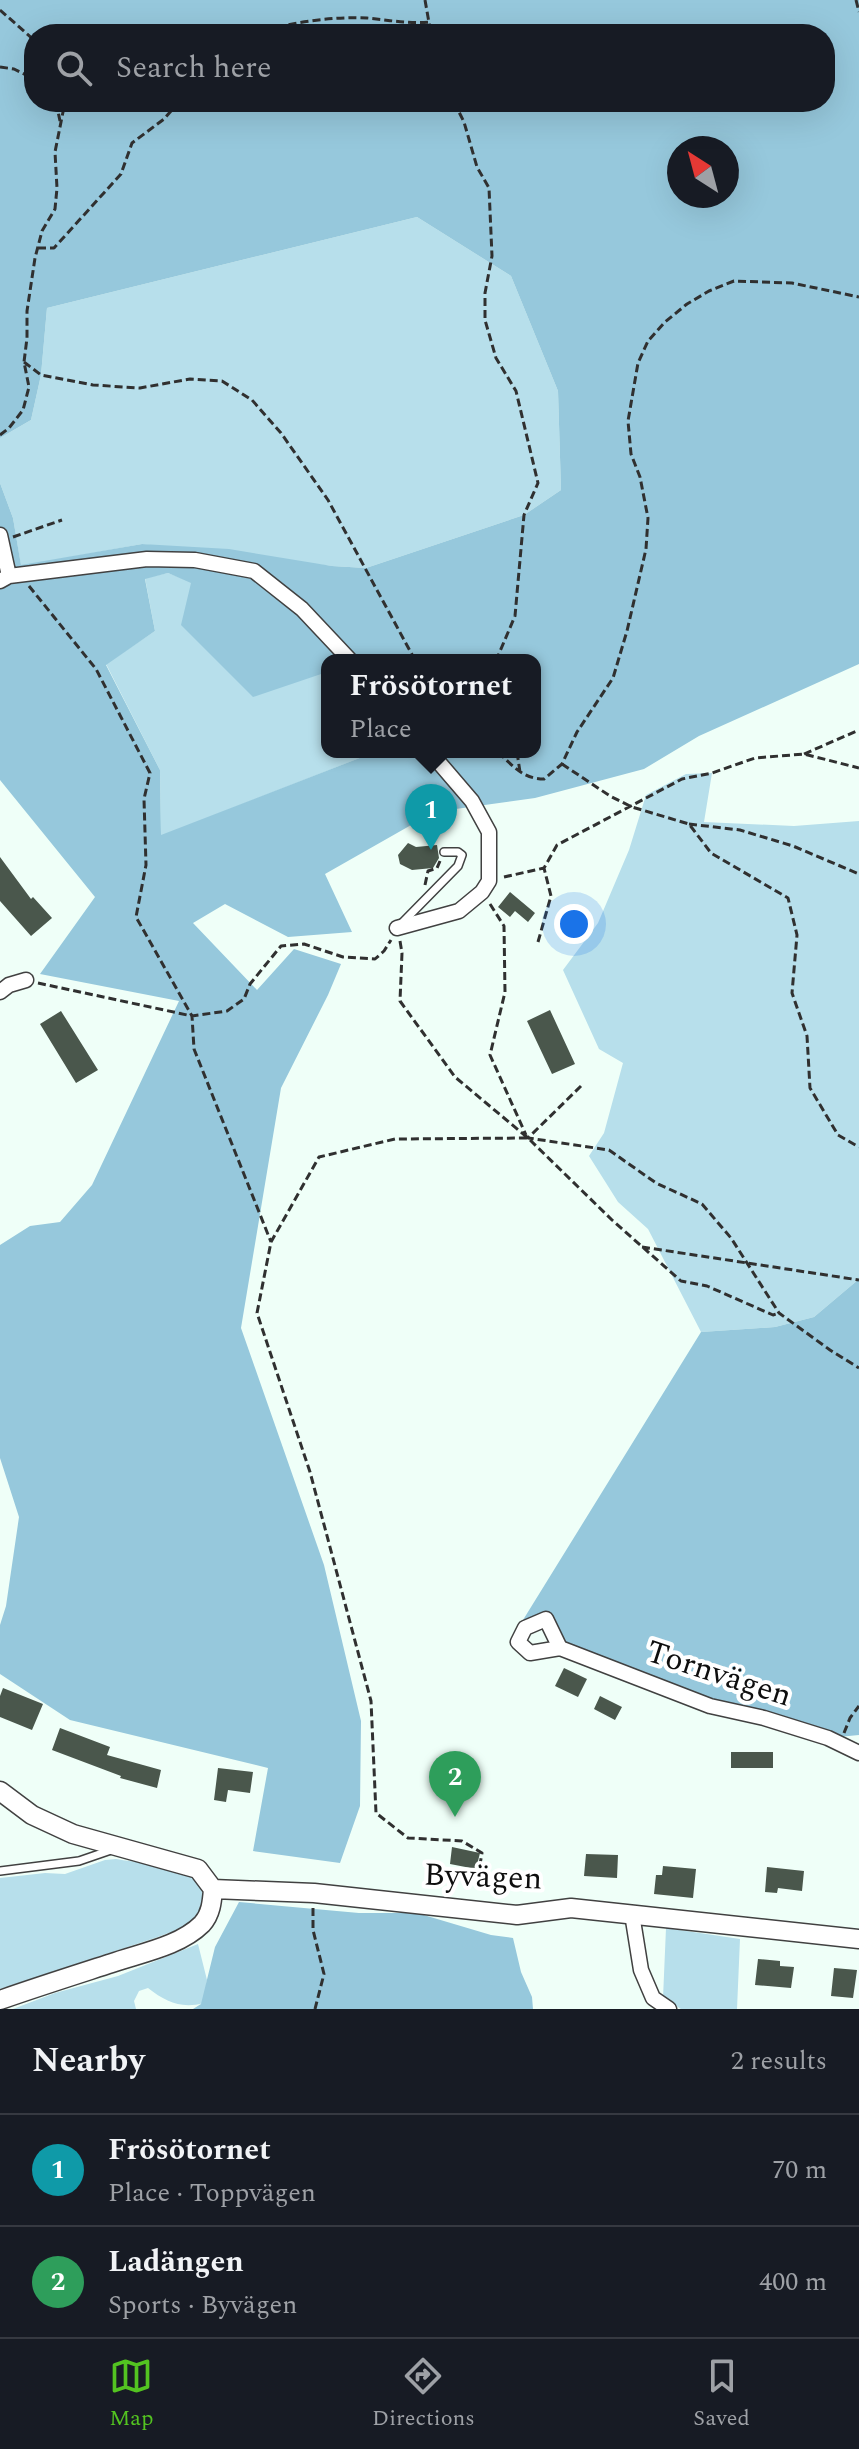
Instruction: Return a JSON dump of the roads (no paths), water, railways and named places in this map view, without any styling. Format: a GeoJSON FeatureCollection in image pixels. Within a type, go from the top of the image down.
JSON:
{"type":"FeatureCollection","features":[{"type":"Feature","properties":{"kind":"street"},"geometry":{"type":"LineString","coordinates":[[1,538],[10,578],[147,559],[195,560],[254,571],[302,609],[344,654]]}},
{"type":"Feature","properties":{"kind":"street"},"geometry":{"type":"LineString","coordinates":[[397,928],[459,911],[485,887],[489,832],[472,801],[435,758]]}},
{"type":"Feature","properties":{"kind":"street"},"geometry":{"type":"LineString","coordinates":[[0,992],[9,985],[26,980]]}},
{"type":"Feature","properties":{"kind":"street","name":"Tornvägen"},"geometry":{"type":"LineString","coordinates":[[560,1648],[710,1706],[764,1718],[859,1753]]}},
{"type":"Feature","properties":{"kind":"street"},"geometry":{"type":"LineString","coordinates":[[0,1791],[32,1815],[73,1834],[117,1848],[185,1863],[198,1869],[213,1889],[207,1917],[200,1926],[183,1937],[0,2000]]}},
{"type":"Feature","properties":{"kind":"street","name":"Byvägen"},"geometry":{"type":"LineString","coordinates":[[213,1889],[314,1893],[517,1915],[571,1908],[859,1939]]}},
{"type":"Feature","properties":{"kind":"street"},"geometry":{"type":"LineString","coordinates":[[632,1914],[641,1970],[653,1998],[669,2009]]}},
{"type":"Feature","properties":{"kind":"lane"},"geometry":{"type":"LineString","coordinates":[[397,928],[458,866],[462,855],[444,852]]}},
{"type":"Feature","properties":{"kind":"lane"},"geometry":{"type":"LineString","coordinates":[[0,1871],[79,1861],[117,1848]]}},
{"type":"Feature","properties":{"kind":"place","name":"Frösötornet"},"geometry":{"type":"Point","coordinates":[431,850]}},
{"type":"Feature","properties":{"kind":"place","name":"Ladängen"},"geometry":{"type":"Point","coordinates":[455,1817]}}]}
